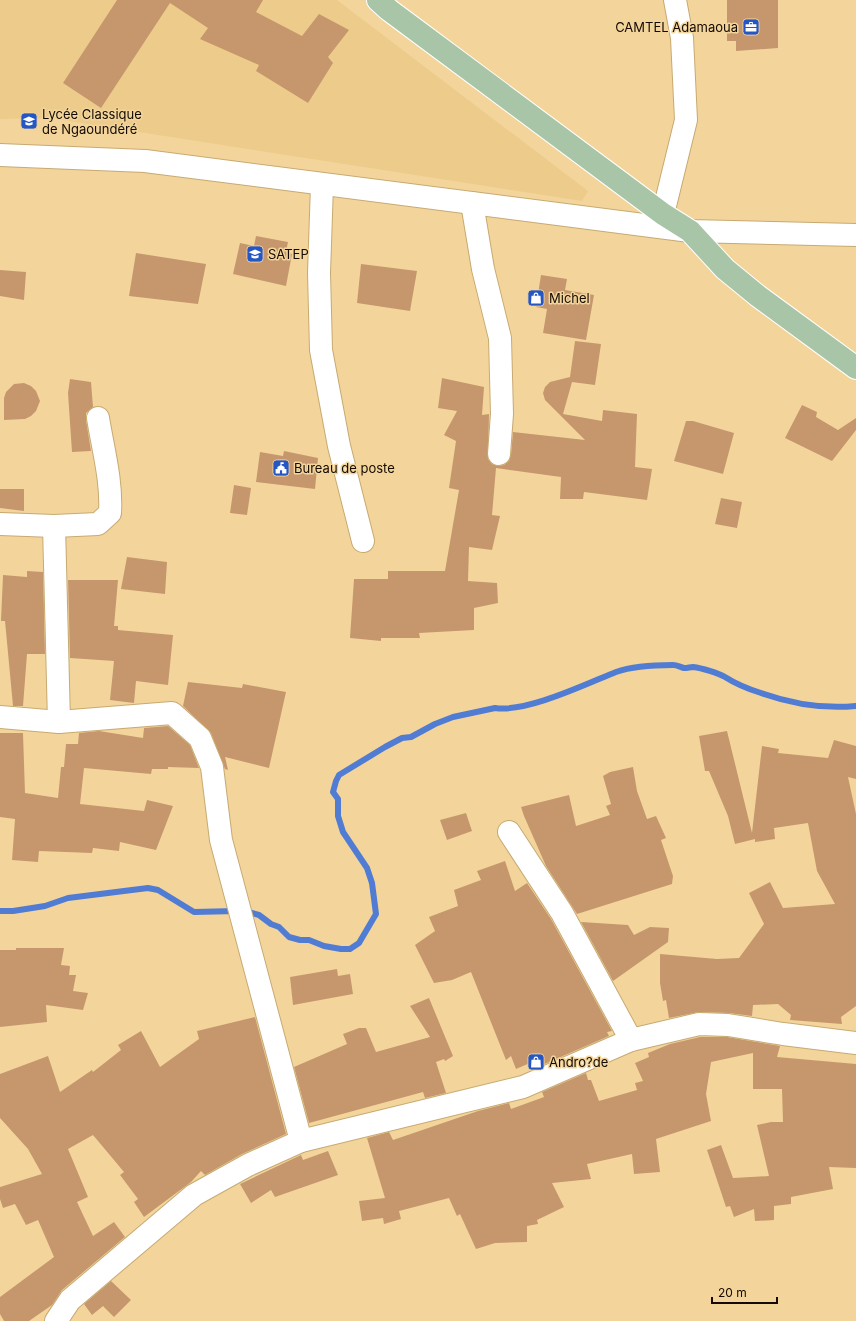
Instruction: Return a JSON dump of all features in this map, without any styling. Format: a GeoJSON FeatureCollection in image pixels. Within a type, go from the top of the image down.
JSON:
{"type":"FeatureCollection","features":[{"type":"Feature","properties":{"kind":"main road"},"geometry":{"type":"LineString","coordinates":[[378,0],[389,10],[663,214],[690,231],[725,268],[752,292],[856,368]]}},
{"type":"Feature","properties":{"kind":"street"},"geometry":{"type":"LineString","coordinates":[[663,214],[686,120],[682,38],[675,0]]}},
{"type":"Feature","properties":{"kind":"street"},"geometry":{"type":"LineString","coordinates":[[0,155],[145,161],[322,185],[690,231],[856,235]]}},
{"type":"Feature","properties":{"kind":"street"},"geometry":{"type":"LineString","coordinates":[[322,185],[319,273],[321,350],[339,446],[363,541]]}},
{"type":"Feature","properties":{"kind":"street"},"geometry":{"type":"LineString","coordinates":[[472,203],[483,269],[500,338],[502,414],[499,454]]}},
{"type":"Feature","properties":{"kind":"street"},"geometry":{"type":"LineString","coordinates":[[0,524],[54,526],[98,524],[110,512],[110,494],[98,418]]}},
{"type":"Feature","properties":{"kind":"street"},"geometry":{"type":"LineString","coordinates":[[54,526],[59,722]]}},
{"type":"Feature","properties":{"kind":"street"},"geometry":{"type":"LineString","coordinates":[[0,717],[59,722],[172,713],[200,738],[212,767],[221,840],[302,1141]]}},
{"type":"Feature","properties":{"kind":"street"},"geometry":{"type":"LineString","coordinates":[[508,832],[562,913],[631,1040]]}},
{"type":"Feature","properties":{"kind":"street"},"geometry":{"type":"LineString","coordinates":[[56,1321],[70,1300],[194,1195],[248,1165],[302,1141],[523,1087],[631,1040],[699,1024],[728,1025],[783,1034],[856,1043]]}},
{"type":"Feature","properties":{"kind":"shaded area"},"geometry":{"type":"Polygon","coordinates":[[[0,0],[337,0],[588,191],[582,201],[49,118],[0,119],[0,0]]]}},
{"type":"Feature","properties":{"kind":"building"},"geometry":{"type":"Polygon","coordinates":[[[117,0],[263,0],[256,12],[302,36],[319,14],[349,30],[328,57],[333,63],[308,103],[256,71],[259,65],[200,39],[208,28],[170,3],[101,108],[63,83],[117,0]]]}},
{"type":"Feature","properties":{"kind":"building"},"geometry":{"type":"Polygon","coordinates":[[[727,0],[778,0],[778,48],[736,51],[736,41],[727,41],[727,0]]]}},
{"type":"Feature","properties":{"kind":"building"},"geometry":{"type":"Polygon","coordinates":[[[256,236],[288,242],[286,252],[292,254],[286,286],[233,274],[240,243],[254,246],[256,236]]]}},
{"type":"Feature","properties":{"kind":"building"},"geometry":{"type":"Polygon","coordinates":[[[136,253],[206,264],[198,304],[129,296],[136,253]]]}},
{"type":"Feature","properties":{"kind":"building"},"geometry":{"type":"Polygon","coordinates":[[[361,264],[417,271],[410,311],[357,303],[361,264]]]}},
{"type":"Feature","properties":{"kind":"building"},"geometry":{"type":"Polygon","coordinates":[[[0,270],[26,272],[24,300],[0,296],[0,270]]]}},
{"type":"Feature","properties":{"kind":"building"},"geometry":{"type":"Polygon","coordinates":[[[541,275],[567,279],[565,290],[594,295],[586,340],[543,333],[547,309],[536,307],[541,275]]]}},
{"type":"Feature","properties":{"kind":"building"},"geometry":{"type":"Polygon","coordinates":[[[575,341],[601,344],[595,385],[572,382],[563,414],[602,421],[603,410],[637,414],[635,467],[652,469],[647,500],[584,492],[583,499],[560,499],[561,477],[496,468],[492,515],[500,516],[492,550],[469,547],[468,581],[497,583],[498,603],[474,608],[474,630],[419,633],[420,638],[381,638],[381,641],[350,638],[354,579],[388,579],[388,571],[445,571],[459,490],[449,488],[456,441],[444,435],[457,411],[438,408],[442,378],[484,387],[482,415],[489,414],[488,459],[492,464],[498,466],[504,465],[509,461],[511,455],[513,432],[585,440],[545,400],[543,393],[545,387],[550,382],[570,377],[575,341]]]}},
{"type":"Feature","properties":{"kind":"building"},"geometry":{"type":"Polygon","coordinates":[[[70,379],[91,382],[93,407],[86,413],[86,420],[91,451],[72,452],[68,393],[70,379]]]}},
{"type":"Feature","properties":{"kind":"building"},"geometry":{"type":"Polygon","coordinates":[[[24,383],[31,386],[36,391],[40,401],[36,411],[25,419],[4,420],[4,398],[6,392],[14,384],[24,383]]]}},
{"type":"Feature","properties":{"kind":"building"},"geometry":{"type":"Polygon","coordinates":[[[802,405],[817,412],[816,417],[838,430],[856,418],[856,430],[832,461],[785,438],[802,405]]]}},
{"type":"Feature","properties":{"kind":"building"},"geometry":{"type":"Polygon","coordinates":[[[686,421],[693,421],[734,433],[723,474],[674,461],[686,421]]]}},
{"type":"Feature","properties":{"kind":"building"},"geometry":{"type":"Polygon","coordinates":[[[284,451],[318,458],[315,489],[256,482],[260,452],[283,456],[284,451]]]}},
{"type":"Feature","properties":{"kind":"building"},"geometry":{"type":"Polygon","coordinates":[[[234,485],[251,488],[247,515],[230,513],[234,485]]]}},
{"type":"Feature","properties":{"kind":"building"},"geometry":{"type":"Polygon","coordinates":[[[0,489],[24,489],[24,511],[0,508],[0,489]]]}},
{"type":"Feature","properties":{"kind":"building"},"geometry":{"type":"Polygon","coordinates":[[[721,498],[742,502],[737,528],[715,524],[721,498]]]}},
{"type":"Feature","properties":{"kind":"building"},"geometry":{"type":"Polygon","coordinates":[[[127,557],[167,562],[165,594],[121,589],[127,557]]]}},
{"type":"Feature","properties":{"kind":"building"},"geometry":{"type":"Polygon","coordinates":[[[27,571],[43,572],[45,654],[27,654],[23,706],[13,706],[5,621],[1,621],[3,575],[27,577],[27,571]]]}},
{"type":"Feature","properties":{"kind":"building"},"geometry":{"type":"Polygon","coordinates":[[[68,580],[118,580],[114,626],[118,626],[118,630],[173,635],[168,685],[136,681],[134,703],[110,700],[114,661],[70,658],[68,580]]]}},
{"type":"Feature","properties":{"kind":"building"},"geometry":{"type":"Polygon","coordinates":[[[188,682],[242,688],[243,684],[286,692],[269,768],[225,757],[228,770],[225,769],[211,733],[183,706],[188,682]]]}},
{"type":"Feature","properties":{"kind":"building"},"geometry":{"type":"Polygon","coordinates":[[[168,726],[190,745],[199,768],[168,767],[168,769],[152,769],[151,774],[84,768],[80,804],[144,811],[147,800],[173,806],[156,850],[120,842],[119,851],[93,848],[92,853],[39,851],[38,862],[12,860],[15,819],[0,817],[0,733],[23,733],[25,793],[58,798],[61,767],[64,767],[66,744],[78,744],[79,733],[99,731],[143,738],[144,728],[168,726]]]}},
{"type":"Feature","properties":{"kind":"building"},"geometry":{"type":"Polygon","coordinates":[[[727,731],[752,833],[762,746],[779,749],[778,753],[828,758],[834,740],[856,746],[856,779],[848,777],[856,814],[856,1006],[841,1017],[842,1024],[790,1020],[791,1015],[778,1004],[753,1005],[752,1016],[729,1013],[699,1012],[669,1018],[666,1000],[663,1001],[660,983],[660,954],[717,959],[739,958],[764,924],[749,893],[770,882],[783,908],[835,904],[817,871],[808,823],[774,828],[775,839],[755,842],[755,839],[735,844],[728,816],[709,771],[705,771],[699,736],[727,731]]]}},
{"type":"Feature","properties":{"kind":"building"},"geometry":{"type":"Polygon","coordinates":[[[633,767],[637,791],[647,819],[656,816],[666,838],[661,840],[673,876],[672,884],[577,914],[546,866],[521,807],[569,795],[576,826],[610,815],[606,806],[611,804],[603,776],[610,772],[633,767]]]}},
{"type":"Feature","properties":{"kind":"building"},"geometry":{"type":"Polygon","coordinates":[[[466,813],[472,831],[447,840],[440,820],[466,813]]]}},
{"type":"Feature","properties":{"kind":"building"},"geometry":{"type":"Polygon","coordinates":[[[505,861],[515,891],[527,883],[551,919],[612,1031],[607,1032],[609,1036],[533,1069],[530,1063],[516,1069],[511,1056],[506,1060],[471,972],[452,980],[434,983],[415,945],[435,931],[429,917],[458,906],[454,890],[481,880],[477,871],[505,861]]]}},
{"type":"Feature","properties":{"kind":"building"},"geometry":{"type":"Polygon","coordinates":[[[581,922],[628,925],[634,935],[650,927],[669,928],[668,942],[613,981],[581,922]]]}},
{"type":"Feature","properties":{"kind":"building"},"geometry":{"type":"Polygon","coordinates":[[[16,948],[64,948],[61,965],[70,966],[69,975],[76,975],[73,991],[88,993],[83,1010],[46,1005],[47,1022],[0,1027],[0,950],[16,950],[16,948]]]}},
{"type":"Feature","properties":{"kind":"building"},"geometry":{"type":"Polygon","coordinates":[[[337,969],[338,976],[350,974],[353,994],[293,1005],[290,977],[337,969]]]}},
{"type":"Feature","properties":{"kind":"building"},"geometry":{"type":"Polygon","coordinates":[[[429,998],[453,1056],[445,1061],[444,1059],[436,1062],[446,1093],[425,1098],[423,1092],[309,1123],[294,1067],[347,1044],[343,1034],[359,1028],[366,1028],[376,1052],[430,1037],[410,1006],[429,998]]]}},
{"type":"Feature","properties":{"kind":"building"},"geometry":{"type":"Polygon","coordinates":[[[255,1017],[286,1134],[242,1154],[205,1175],[201,1171],[191,1182],[144,1217],[134,1202],[138,1199],[120,1175],[124,1172],[93,1135],[68,1149],[88,1197],[77,1202],[93,1236],[114,1222],[125,1237],[62,1290],[52,1305],[29,1321],[4,1321],[0,1314],[0,1297],[54,1257],[38,1220],[26,1225],[15,1204],[3,1208],[0,1199],[0,1187],[42,1174],[28,1149],[0,1118],[0,1074],[48,1056],[60,1092],[92,1070],[93,1072],[121,1050],[118,1045],[141,1031],[160,1067],[199,1039],[197,1031],[255,1017]]]}},
{"type":"Feature","properties":{"kind":"building"},"geometry":{"type":"Polygon","coordinates":[[[700,1037],[727,1037],[780,1046],[777,1057],[856,1064],[856,1168],[829,1167],[833,1189],[791,1197],[791,1204],[774,1206],[774,1220],[755,1221],[754,1209],[734,1217],[730,1206],[726,1207],[707,1150],[721,1145],[733,1178],[769,1176],[757,1125],[771,1122],[783,1122],[782,1089],[753,1089],[753,1053],[711,1062],[706,1094],[711,1121],[656,1139],[660,1172],[634,1174],[632,1154],[587,1164],[591,1179],[552,1183],[564,1207],[537,1220],[538,1224],[527,1226],[527,1242],[495,1243],[476,1249],[460,1214],[457,1216],[449,1198],[399,1211],[401,1219],[384,1224],[383,1218],[362,1221],[359,1201],[385,1198],[367,1138],[389,1132],[393,1140],[478,1111],[509,1103],[511,1109],[544,1097],[542,1092],[586,1073],[588,1080],[591,1080],[599,1101],[637,1090],[635,1083],[643,1081],[635,1063],[649,1057],[648,1053],[670,1044],[700,1037]]]}},
{"type":"Feature","properties":{"kind":"building"},"geometry":{"type":"Polygon","coordinates":[[[328,1151],[338,1175],[275,1197],[271,1190],[251,1203],[240,1184],[301,1155],[303,1160],[328,1151]]]}},
{"type":"Feature","properties":{"kind":"building"},"geometry":{"type":"Polygon","coordinates":[[[111,1281],[131,1300],[114,1317],[103,1306],[92,1315],[84,1304],[111,1281]]]}},
{"type":"Feature","properties":{"kind":"waterway"},"geometry":{"type":"LineString","coordinates":[[245,911],[259,915],[271,924],[279,927],[289,937],[300,940],[309,940],[324,946],[341,949],[350,949],[359,943],[376,914],[372,883],[367,868],[343,832],[338,816],[338,799],[333,792],[336,781],[339,775],[385,747],[402,738],[411,737],[435,724],[453,717],[495,708],[523,706],[539,702],[616,672],[636,667],[658,665],[674,665],[684,668],[693,667],[714,672],[751,690],[796,703],[832,707],[856,706]]}},
{"type":"Feature","properties":{"kind":"waterway"},"geometry":{"type":"LineString","coordinates":[[0,911],[13,911],[45,906],[68,898],[148,888],[158,890],[194,912],[236,911]]}},
{"type":"Feature","properties":{"kind":"place","name":"CAMTEL Adamaoua"},"geometry":{"type":"Point","coordinates":[751,27]}},
{"type":"Feature","properties":{"kind":"place","name":"Lycée Classique de Ngaoundéré"},"geometry":{"type":"Point","coordinates":[29,121]}},
{"type":"Feature","properties":{"kind":"place","name":"SATEP"},"geometry":{"type":"Point","coordinates":[255,254]}},
{"type":"Feature","properties":{"kind":"place","name":"Michel"},"geometry":{"type":"Point","coordinates":[536,298]}},
{"type":"Feature","properties":{"kind":"place","name":"Bureau de poste"},"geometry":{"type":"Point","coordinates":[281,468]}},
{"type":"Feature","properties":{"kind":"place","name":"Andro?de"},"geometry":{"type":"Point","coordinates":[536,1062]}}]}
